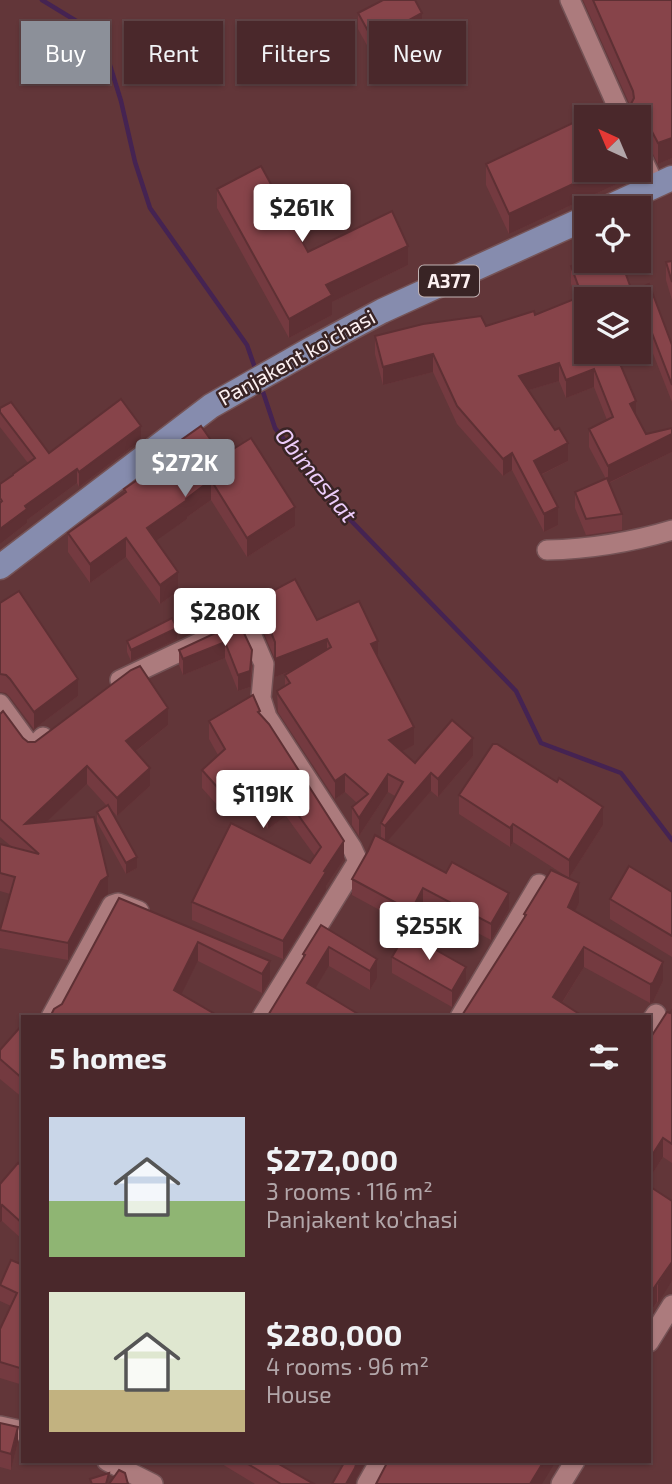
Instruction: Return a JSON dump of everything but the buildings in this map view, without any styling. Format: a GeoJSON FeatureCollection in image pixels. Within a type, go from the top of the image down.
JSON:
{"type":"FeatureCollection","features":[{"type":"Feature","properties":{"kind":"main road"},"geometry":{"type":"LineString","coordinates":[[633,196],[664,182]]}},
{"type":"Feature","properties":{"kind":"main road","name":"Panjakent ko'chasi"},"geometry":{"type":"LineString","coordinates":[[0,567],[211,406],[382,311],[574,223]]}},
{"type":"Feature","properties":{"kind":"street"},"geometry":{"type":"LineString","coordinates":[[570,0],[617,105]]}},
{"type":"Feature","properties":{"kind":"street"},"geometry":{"type":"LineString","coordinates":[[651,166],[664,182]]}},
{"type":"Feature","properties":{"kind":"street"},"geometry":{"type":"LineString","coordinates":[[547,550],[576,550],[672,530]]}},
{"type":"Feature","properties":{"kind":"street"},"geometry":{"type":"LineString","coordinates":[[104,692],[125,677],[224,631],[251,636],[264,664],[261,698],[267,717],[358,861],[282,972],[263,1015]]}},
{"type":"Feature","properties":{"kind":"street"},"geometry":{"type":"LineString","coordinates":[[0,704],[32,748],[62,723]]}},
{"type":"Feature","properties":{"kind":"street"},"geometry":{"type":"LineString","coordinates":[[461,1015],[539,884]]}},
{"type":"Feature","properties":{"kind":"street"},"geometry":{"type":"LineString","coordinates":[[52,1015],[112,905],[118,902],[155,918]]}},
{"type":"Feature","properties":{"kind":"street"},"geometry":{"type":"LineString","coordinates":[[651,1339],[672,1305]]}},
{"type":"Feature","properties":{"kind":"street"},"geometry":{"type":"LineString","coordinates":[[0,1426],[21,1431]]}},
{"type":"Feature","properties":{"kind":"street"},"geometry":{"type":"LineString","coordinates":[[111,1463],[153,1484]]}},
{"type":"Feature","properties":{"kind":"street"},"geometry":{"type":"LineString","coordinates":[[367,1484],[379,1463]]}},
{"type":"Feature","properties":{"kind":"street"},"geometry":{"type":"LineString","coordinates":[[561,1484],[574,1463]]}},
{"type":"Feature","properties":{"kind":"waterway","name":"Obimashat"},"geometry":{"type":"LineString","coordinates":[[42,0],[101,36],[150,208],[247,345],[256,371]]}},
{"type":"Feature","properties":{"kind":"waterway","name":"Obimashat"},"geometry":{"type":"LineString","coordinates":[[261,386],[275,428],[333,502],[516,691],[541,743],[621,773],[672,840]]}}]}
